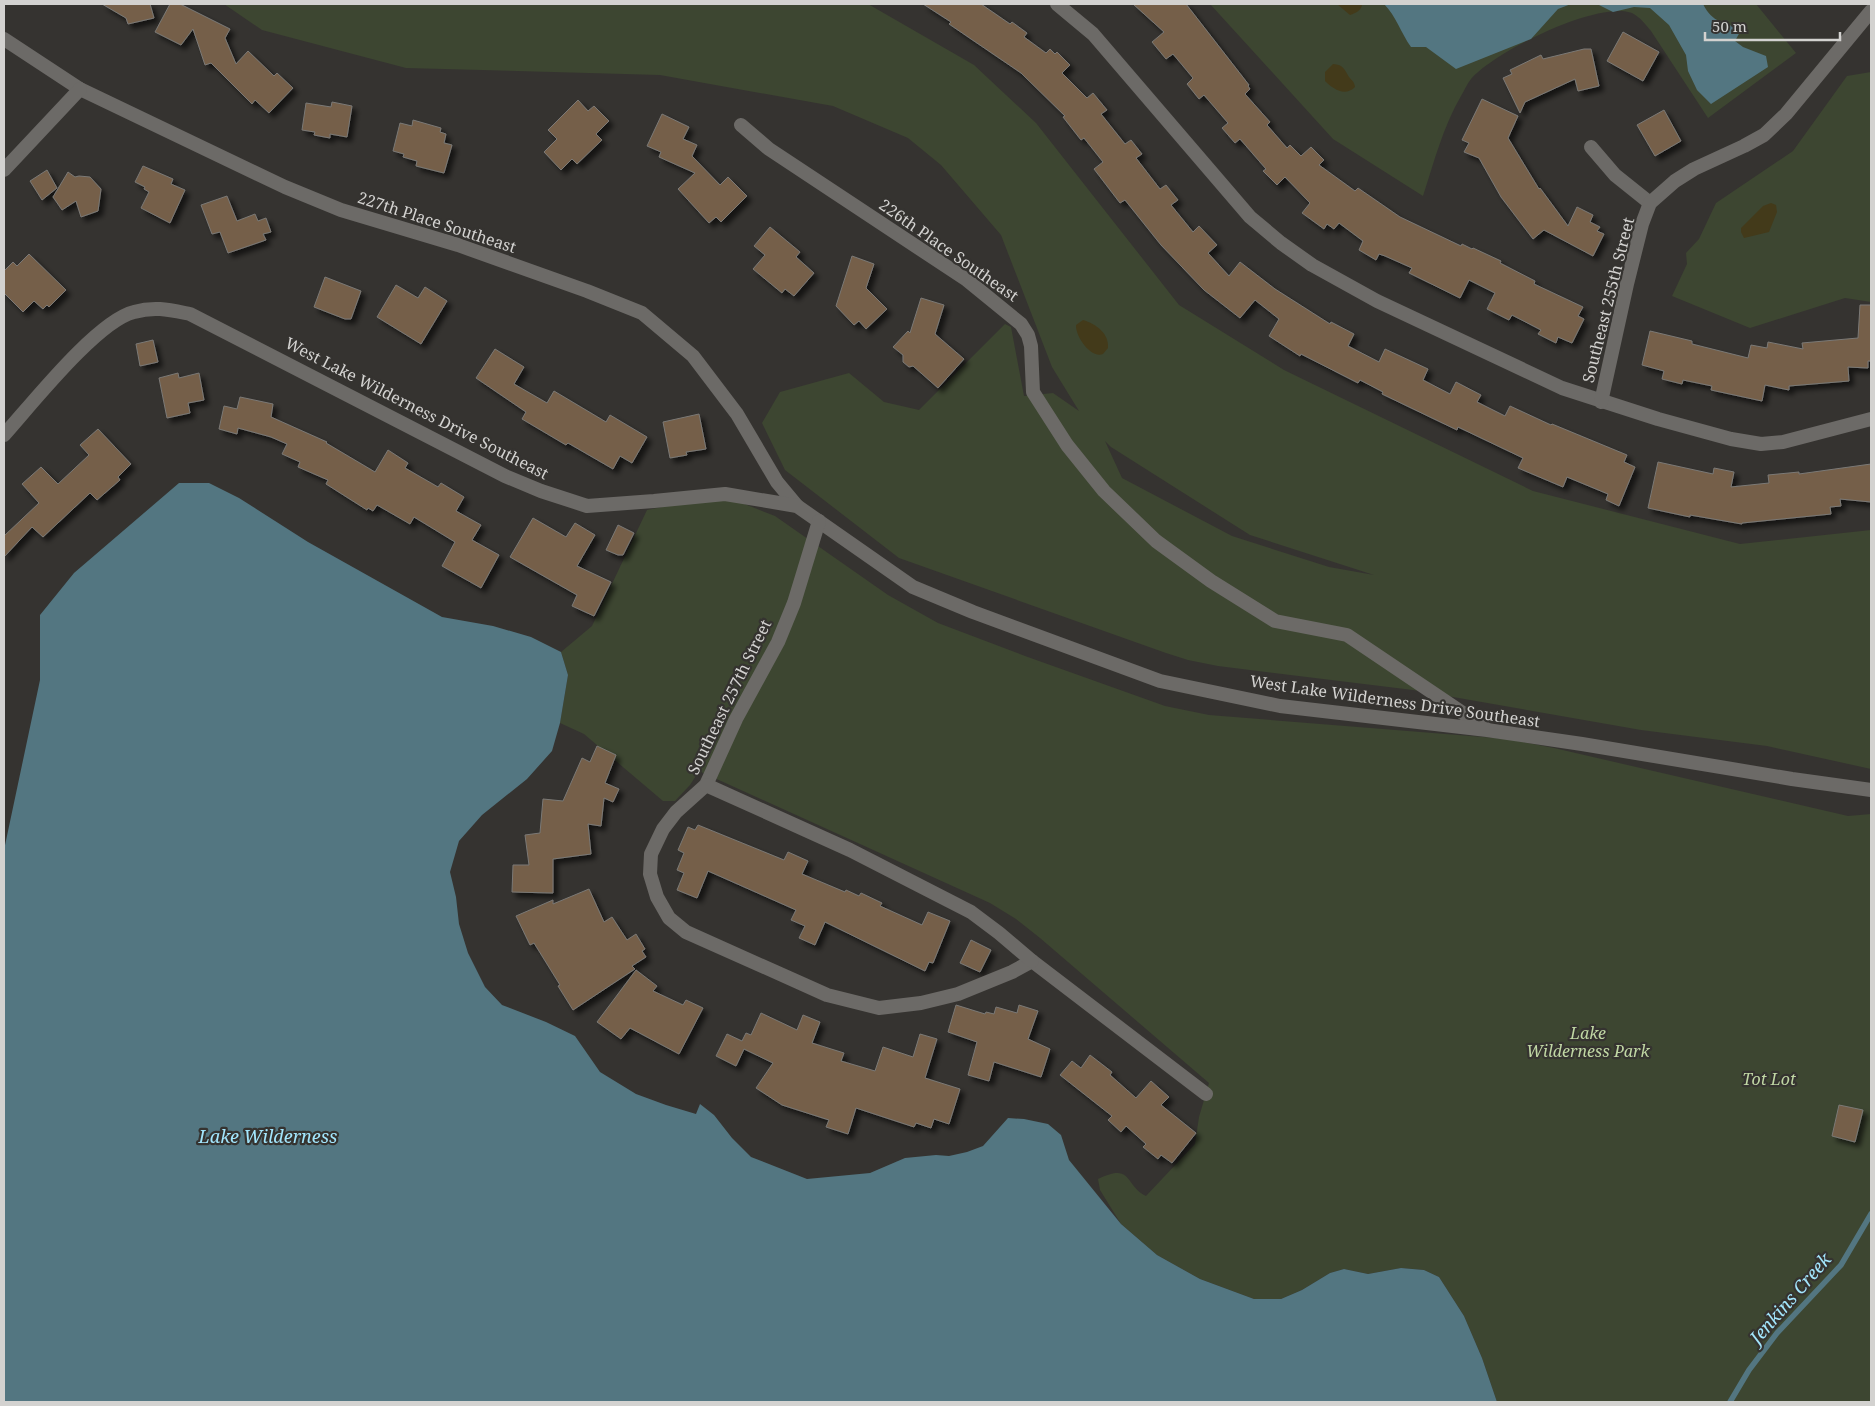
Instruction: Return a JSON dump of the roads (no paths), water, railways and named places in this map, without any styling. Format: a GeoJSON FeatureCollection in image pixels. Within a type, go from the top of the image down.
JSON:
{"type":"FeatureCollection","features":[{"type":"Feature","properties":{"kind":"street"},"geometry":{"type":"LineString","coordinates":[[1057,4],[1093,34],[1250,217],[1281,243],[1312,265],[1377,301],[1562,388],[1601,402],[1730,439],[1761,444],[1783,442],[1871,419]]}},
{"type":"Feature","properties":{"kind":"street","name":"Southeast 255th Street"},"geometry":{"type":"LineString","coordinates":[[1601,402],[1627,284],[1642,224],[1650,203],[1675,181],[1688,173],[1764,135],[1786,114],[1871,12]]}},
{"type":"Feature","properties":{"kind":"street","name":"227th Place Southeast"},"geometry":{"type":"LineString","coordinates":[[4,40],[80,89],[285,187],[342,210],[458,245],[587,291],[642,313],[693,356],[737,414],[777,482],[797,506]]}},
{"type":"Feature","properties":{"kind":"street"},"geometry":{"type":"LineString","coordinates":[[4,170],[80,89]]}},
{"type":"Feature","properties":{"kind":"street","name":"226th Place Southeast"},"geometry":{"type":"LineString","coordinates":[[740,125],[769,149],[967,280],[1021,324],[1028,335],[1031,346],[1033,392],[1068,446],[1104,491],[1156,541],[1211,581],[1276,621],[1347,635],[1487,730]]}},
{"type":"Feature","properties":{"kind":"street"},"geometry":{"type":"LineString","coordinates":[[1591,147],[1615,175],[1650,203]]}},
{"type":"Feature","properties":{"kind":"street","name":"West Lake Wilderness Drive Southeast"},"geometry":{"type":"LineString","coordinates":[[4,435],[72,359],[107,326],[132,312],[159,308],[190,314],[505,476],[541,491],[587,506],[725,494],[797,506],[913,587],[973,612],[1160,681],[1280,706],[1487,730],[1871,790]]}},
{"type":"Feature","properties":{"kind":"street","name":"Southeast 257th Street"},"geometry":{"type":"LineString","coordinates":[[819,521],[794,603],[778,642],[736,719],[706,785],[676,812],[664,829],[652,854],[650,874],[657,897],[669,918],[686,932],[827,994],[878,1008],[922,1003],[958,994],[988,983],[1032,961]]}},
{"type":"Feature","properties":{"kind":"street"},"geometry":{"type":"LineString","coordinates":[[706,785],[850,850],[971,912],[1206,1094]]}},
{"type":"Feature","properties":{"kind":"water"},"geometry":{"type":"Polygon","coordinates":[[[1384,4],[1571,4],[1558,9],[1531,39],[1456,69],[1426,47],[1411,47],[1384,4]]]}},
{"type":"Feature","properties":{"kind":"water"},"geometry":{"type":"Polygon","coordinates":[[[1597,4],[1703,4],[1715,19],[1741,30],[1735,41],[1743,47],[1766,56],[1768,67],[1711,104],[1697,90],[1688,71],[1686,55],[1669,25],[1650,8],[1634,7],[1613,12],[1597,4]]]}},
{"type":"Feature","properties":{"kind":"water","name":"Lake Wilderness"},"geometry":{"type":"Polygon","coordinates":[[[179,483],[209,483],[239,498],[308,542],[442,617],[493,626],[531,637],[561,652],[568,675],[560,723],[552,751],[527,779],[482,815],[459,841],[450,872],[456,897],[459,924],[468,953],[485,987],[502,1005],[546,1022],[575,1036],[600,1072],[636,1094],[696,1114],[700,1104],[714,1115],[732,1138],[751,1157],[807,1179],[870,1173],[905,1158],[936,1155],[949,1156],[967,1152],[983,1146],[1008,1118],[1024,1119],[1048,1124],[1061,1135],[1069,1160],[1121,1224],[1157,1255],[1200,1279],[1254,1299],[1281,1299],[1302,1290],[1330,1273],[1344,1269],[1368,1274],[1401,1268],[1424,1270],[1439,1277],[1464,1316],[1482,1358],[1497,1402],[4,1402],[4,850],[40,680],[40,615],[74,573],[179,483]]]}},
{"type":"Feature","properties":{"kind":"waterway","name":"Jenkins Creek"},"geometry":{"type":"LineString","coordinates":[[1730,1402],[1749,1370],[1777,1333],[1841,1265],[1871,1214]]}},
{"type":"Feature","properties":{"kind":"park label","name":"Lake Wilderness Park"},"geometry":{"type":"Point","coordinates":[1588,1042]}},
{"type":"Feature","properties":{"kind":"park label","name":"Tot Lot"},"geometry":{"type":"Point","coordinates":[1769,1079]}}]}
